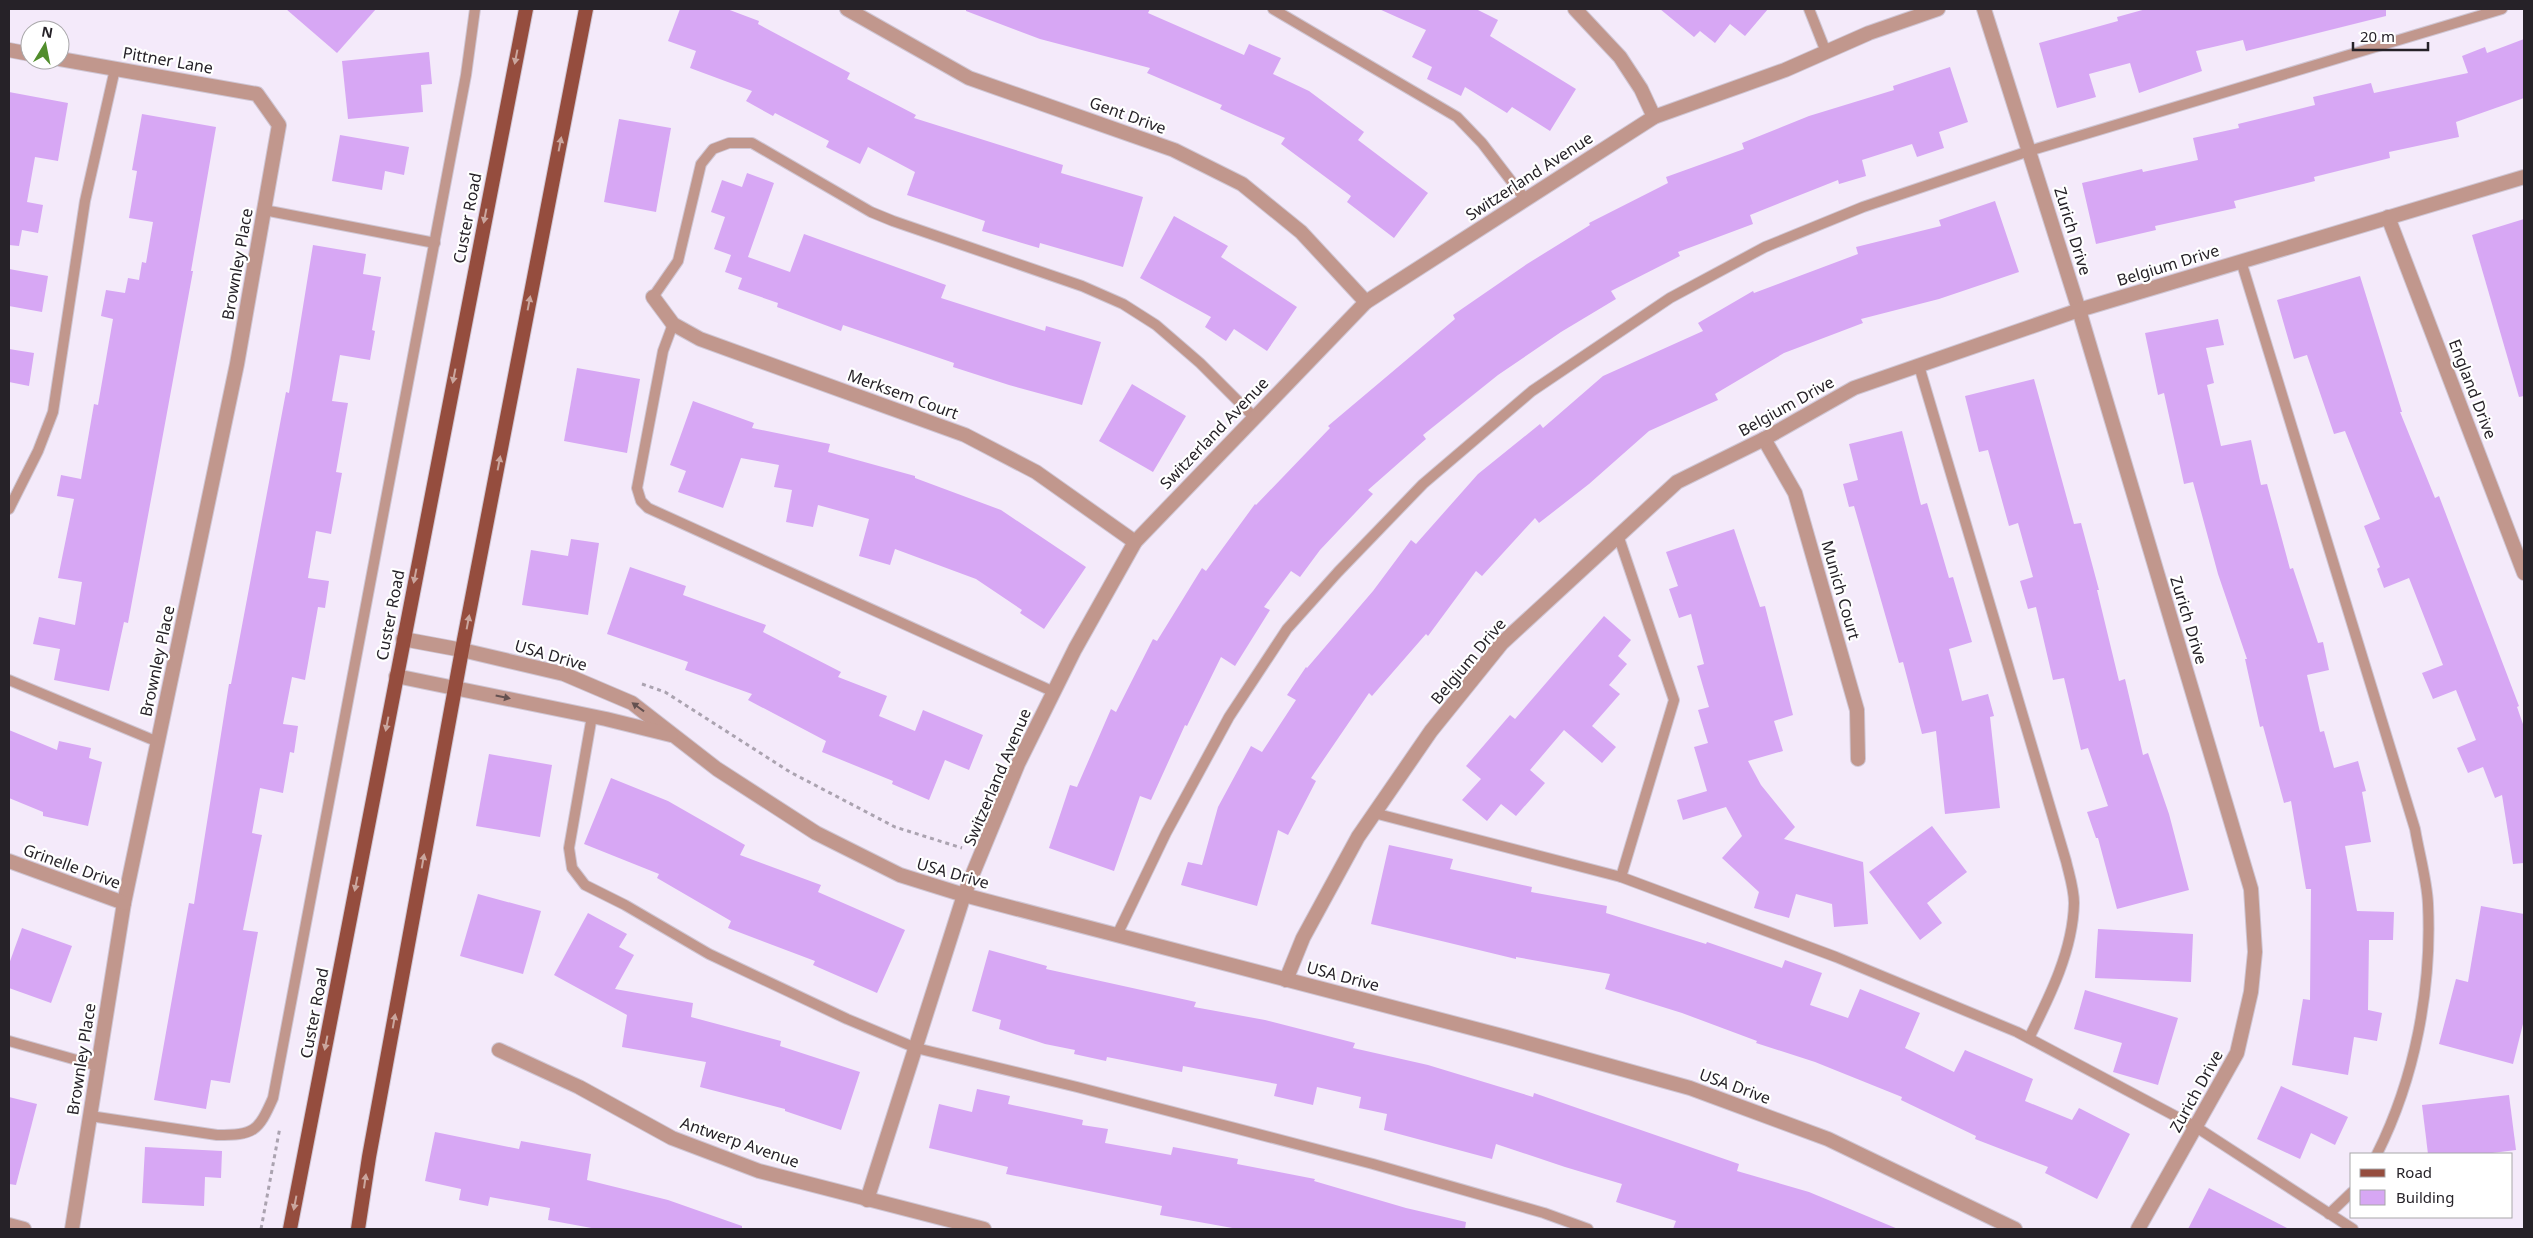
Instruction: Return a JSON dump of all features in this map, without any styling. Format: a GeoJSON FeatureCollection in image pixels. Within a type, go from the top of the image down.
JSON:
{"type":"FeatureCollection","features":[{"type":"Feature","properties":{"kind":"main road","name":"Custer Road"},"geometry":{"type":"LineString","coordinates":[[290,1229],[526,9]]}},
{"type":"Feature","properties":{"kind":"main road"},"geometry":{"type":"LineString","coordinates":[[358,1229],[369,1157],[462,650],[586,9]]}},
{"type":"Feature","properties":{"kind":"street","name":"Gent Drive"},"geometry":{"type":"LineString","coordinates":[[847,9],[968,78],[1174,150],[1242,184],[1301,232],[1366,302]]}},
{"type":"Feature","properties":{"kind":"street"},"geometry":{"type":"LineString","coordinates":[[1575,9],[1620,57],[1641,89],[1654,118]]}},
{"type":"Feature","properties":{"kind":"street","name":"Switzerland Avenue"},"geometry":{"type":"LineString","coordinates":[[867,1200],[964,895],[1018,764],[1054,692],[1135,542],[1366,302],[1654,118],[1785,70],[1869,33],[1938,9]]}},
{"type":"Feature","properties":{"kind":"street","name":"Zurich Drive"},"geometry":{"type":"LineString","coordinates":[[1984,9],[2079,310],[2251,889],[2255,952],[2248,1010],[2237,1053],[2138,1229]]}},
{"type":"Feature","properties":{"kind":"street","name":"Pittner Lane"},"geometry":{"type":"LineString","coordinates":[[70,61],[257,94],[264,105]]}},
{"type":"Feature","properties":{"kind":"street","name":"Brownley Place"},"geometry":{"type":"LineString","coordinates":[[72,1229],[124,903],[237,364],[279,125],[264,105]]}},
{"type":"Feature","properties":{"kind":"street","name":"Belgium Drive"},"geometry":{"type":"LineString","coordinates":[[1286,980],[1303,938],[1358,837],[1431,731],[1502,643],[1677,482],[1764,439],[1854,388],[2079,310],[2524,177]]}},
{"type":"Feature","properties":{"kind":"street","name":"England Drive"},"geometry":{"type":"LineString","coordinates":[[2388,217],[2524,572]]}},
{"type":"Feature","properties":{"kind":"street","name":"Merksem Court"},"geometry":{"type":"LineString","coordinates":[[653,297],[673,324],[700,339],[965,435],[1036,472],[1135,542]]}},
{"type":"Feature","properties":{"kind":"street","name":"Munich Court"},"geometry":{"type":"LineString","coordinates":[[1764,439],[1795,493],[1857,710],[1858,759]]}},
{"type":"Feature","properties":{"kind":"street","name":"USA Drive"},"geometry":{"type":"LineString","coordinates":[[403,639],[462,650],[564,674],[632,703],[717,769],[816,833],[900,875],[964,895],[1506,1037],[1690,1088],[1828,1139],[2015,1229]]}},
{"type":"Feature","properties":{"kind":"street","name":"USA Drive"},"geometry":{"type":"LineString","coordinates":[[396,676],[592,716],[676,737]]}},
{"type":"Feature","properties":{"kind":"street","name":"Grinelle Drive"},"geometry":{"type":"LineString","coordinates":[[9,861],[124,903]]}},
{"type":"Feature","properties":{"kind":"street","name":"Antwerp Avenue"},"geometry":{"type":"LineString","coordinates":[[499,1050],[579,1087],[672,1138],[759,1171],[984,1229]]}},
{"type":"Feature","properties":{"kind":"street"},"geometry":{"type":"LineString","coordinates":[[9,1225],[24,1229]]}},
{"type":"Feature","properties":{"kind":"lane"},"geometry":{"type":"LineString","coordinates":[[90,1116],[217,1135],[235,1135],[255,1130],[263,1121],[274,1098],[435,243],[466,75],[475,9]]}},
{"type":"Feature","properties":{"kind":"lane"},"geometry":{"type":"LineString","coordinates":[[1273,9],[1457,117],[1482,143],[1525,199]]}},
{"type":"Feature","properties":{"kind":"lane"},"geometry":{"type":"LineString","coordinates":[[1809,9],[1826,52]]}},
{"type":"Feature","properties":{"kind":"lane"},"geometry":{"type":"LineString","coordinates":[[1117,935],[1166,833],[1229,717],[1287,629],[1338,572],[1423,484],[1532,391],[1670,298],[1765,247],[1863,208],[2029,151],[2502,9]]}},
{"type":"Feature","properties":{"kind":"lane"},"geometry":{"type":"LineString","coordinates":[[9,508],[38,451],[53,412],[85,201],[115,69]]}},
{"type":"Feature","properties":{"kind":"lane"},"geometry":{"type":"LineString","coordinates":[[653,297],[678,261],[701,164],[713,149],[729,143],[752,143],[871,212],[1082,286],[1123,304],[1156,325],[1200,363],[1254,417]]}},
{"type":"Feature","properties":{"kind":"lane"},"geometry":{"type":"LineString","coordinates":[[264,210],[435,243]]}},
{"type":"Feature","properties":{"kind":"lane"},"geometry":{"type":"LineString","coordinates":[[2241,261],[2415,829],[2428,903],[2425,1006],[2390,1128],[2378,1153]]}},
{"type":"Feature","properties":{"kind":"lane"},"geometry":{"type":"LineString","coordinates":[[673,324],[663,352],[637,488],[641,501],[648,508],[1054,692]]}},
{"type":"Feature","properties":{"kind":"lane"},"geometry":{"type":"LineString","coordinates":[[1919,366],[2066,861],[2074,901],[2069,942],[2043,1010],[2028,1038]]}},
{"type":"Feature","properties":{"kind":"lane"},"geometry":{"type":"LineString","coordinates":[[1618,535],[1674,700],[1621,877]]}},
{"type":"Feature","properties":{"kind":"lane"},"geometry":{"type":"LineString","coordinates":[[9,680],[158,742]]}},
{"type":"Feature","properties":{"kind":"lane"},"geometry":{"type":"LineString","coordinates":[[592,716],[569,848],[572,868],[585,885],[625,905],[709,954],[846,1019],[916,1048],[1077,1086],[1363,1162],[1544,1213],[1588,1229]]}},
{"type":"Feature","properties":{"kind":"lane"},"geometry":{"type":"LineString","coordinates":[[1374,813],[1621,877],[1836,957],[2028,1038],[2196,1127],[2353,1229]]}},
{"type":"Feature","properties":{"kind":"lane"},"geometry":{"type":"LineString","coordinates":[[9,1041],[98,1066]]}},
{"type":"Feature","properties":{"kind":"lane"},"geometry":{"type":"LineString","coordinates":[[2329,1214],[2350,1194]]}},
{"type":"Feature","properties":{"kind":"path"},"geometry":{"type":"LineString","coordinates":[[638,683],[665,692],[790,772],[895,827],[982,854]]}},
{"type":"Feature","properties":{"kind":"building"},"geometry":{"type":"Polygon","coordinates":[[[286,9],[376,9],[337,53],[286,9]]]}},
{"type":"Feature","properties":{"kind":"building"},"geometry":{"type":"Polygon","coordinates":[[[680,9],[727,9],[759,21],[758,24],[850,73],[847,79],[916,115],[914,118],[1063,165],[1061,173],[1143,197],[1123,267],[1040,243],[1039,248],[982,231],[985,221],[907,195],[915,172],[868,147],[860,164],[826,147],[829,141],[775,113],[773,116],[746,101],[752,91],[690,68],[696,51],[668,41],[680,9]]]}},
{"type":"Feature","properties":{"kind":"building"},"geometry":{"type":"Polygon","coordinates":[[[966,9],[1150,9],[1148,13],[1244,55],[1249,44],[1281,58],[1273,74],[1309,91],[1364,132],[1358,140],[1428,193],[1394,238],[1347,202],[1351,196],[1281,144],[1285,138],[1220,109],[1222,105],[1147,73],[1150,68],[1040,39],[966,11],[966,9]]]}},
{"type":"Feature","properties":{"kind":"building"},"geometry":{"type":"Polygon","coordinates":[[[1379,9],[1476,9],[1498,20],[1490,36],[1576,89],[1550,131],[1512,107],[1507,113],[1465,87],[1461,96],[1427,79],[1432,67],[1412,57],[1426,30],[1379,9]]]}},
{"type":"Feature","properties":{"kind":"building"},"geometry":{"type":"Polygon","coordinates":[[[1660,9],[1768,9],[1745,36],[1730,24],[1715,43],[1700,31],[1694,37],[1660,9]]]}},
{"type":"Feature","properties":{"kind":"building"},"geometry":{"type":"Polygon","coordinates":[[[2146,9],[2386,9],[2386,16],[2246,51],[2243,40],[2196,51],[2202,71],[2139,93],[2130,63],[2089,74],[2096,97],[2057,108],[2039,43],[2118,21],[2117,17],[2146,9]]]}},
{"type":"Feature","properties":{"kind":"building"},"geometry":{"type":"Polygon","coordinates":[[[2524,39],[2524,98],[2456,122],[2459,137],[2389,152],[2390,158],[2314,177],[2315,181],[2234,201],[2236,208],[2155,226],[2156,230],[2096,244],[2082,183],[2142,169],[2143,172],[2198,160],[2193,138],[2239,128],[2238,124],[2315,105],[2313,97],[2371,83],[2374,93],[2468,73],[2462,56],[2485,47],[2487,53],[2524,39]]]}},
{"type":"Feature","properties":{"kind":"building"},"geometry":{"type":"Polygon","coordinates":[[[429,52],[432,84],[421,85],[423,112],[348,119],[342,61],[429,52]]]}},
{"type":"Feature","properties":{"kind":"building"},"geometry":{"type":"Polygon","coordinates":[[[1950,67],[1968,122],[1939,132],[1944,148],[1917,157],[1912,144],[1862,160],[1866,176],[1839,184],[1838,180],[1750,215],[1753,224],[1678,252],[1680,256],[1611,291],[1616,299],[1561,332],[1498,375],[1423,435],[1426,439],[1368,490],[1373,494],[1320,550],[1300,577],[1291,571],[1264,607],[1270,610],[1235,666],[1221,657],[1187,726],[1185,725],[1151,800],[1140,796],[1114,871],[1049,848],[1070,785],[1077,787],[1111,709],[1116,712],[1153,639],[1157,641],[1202,568],[1206,571],[1255,504],[1330,428],[1328,426],[1455,319],[1453,315],[1527,264],[1590,225],[1589,223],[1668,183],[1666,177],[1744,149],[1742,143],[1809,116],[1894,90],[1893,86],[1950,67]]]}},
{"type":"Feature","properties":{"kind":"building"},"geometry":{"type":"Polygon","coordinates":[[[9,92],[68,103],[58,161],[35,157],[27,202],[43,205],[38,233],[22,230],[19,246],[9,245],[9,92]]]}},
{"type":"Feature","properties":{"kind":"building"},"geometry":{"type":"Polygon","coordinates":[[[142,114],[216,127],[191,271],[193,271],[128,623],[124,622],[109,691],[54,680],[60,649],[33,644],[39,617],[75,625],[82,582],[58,578],[74,499],[57,496],[61,475],[81,479],[94,404],[98,405],[113,319],[101,316],[106,290],[125,293],[128,278],[139,280],[142,262],[146,263],[153,222],[129,218],[137,171],[132,170],[142,114]]]}},
{"type":"Feature","properties":{"kind":"building"},"geometry":{"type":"Polygon","coordinates":[[[619,119],[671,128],[656,212],[604,202],[619,119]]]}},
{"type":"Feature","properties":{"kind":"building"},"geometry":{"type":"Polygon","coordinates":[[[340,135],[409,147],[404,175],[385,171],[382,190],[332,181],[340,135]]]}},
{"type":"Feature","properties":{"kind":"building"},"geometry":{"type":"Polygon","coordinates":[[[747,173],[774,183],[748,257],[790,272],[804,234],[946,285],[941,298],[1045,331],[1046,326],[1101,342],[1082,405],[953,367],[954,363],[843,325],[841,331],[777,307],[778,303],[738,289],[742,278],[725,272],[731,255],[714,249],[725,217],[711,212],[722,180],[742,187],[747,173]]]}},
{"type":"Feature","properties":{"kind":"building"},"geometry":{"type":"Polygon","coordinates":[[[1995,201],[2019,272],[1939,299],[1861,319],[1863,323],[1784,353],[1715,394],[1718,400],[1649,431],[1589,484],[1539,523],[1535,518],[1482,576],[1476,571],[1428,636],[1426,634],[1372,696],[1369,693],[1311,778],[1316,781],[1288,835],[1278,830],[1257,906],[1181,885],[1188,862],[1202,865],[1218,807],[1251,746],[1262,752],[1296,700],[1287,695],[1306,667],[1373,591],[1411,540],[1416,544],[1478,474],[1540,424],[1543,428],[1603,376],[1703,331],[1698,323],[1753,291],[1754,293],[1858,254],[1856,247],[1941,226],[1939,220],[1995,201]]]}},
{"type":"Feature","properties":{"kind":"building"},"geometry":{"type":"Polygon","coordinates":[[[1174,216],[1228,246],[1221,257],[1297,307],[1267,351],[1234,329],[1226,341],[1205,327],[1211,317],[1140,278],[1174,216]]]}},
{"type":"Feature","properties":{"kind":"building"},"geometry":{"type":"Polygon","coordinates":[[[2524,219],[2524,396],[2519,397],[2472,235],[2524,219]]]}},
{"type":"Feature","properties":{"kind":"building"},"geometry":{"type":"Polygon","coordinates":[[[313,245],[366,254],[363,274],[381,277],[372,330],[375,331],[370,360],[340,355],[332,401],[348,403],[336,472],[342,473],[331,534],[316,531],[308,578],[329,581],[325,608],[318,607],[305,680],[292,677],[283,724],[298,726],[294,753],[290,752],[283,793],[260,788],[252,833],[262,835],[243,930],[258,932],[230,1083],[211,1080],[206,1109],[154,1100],[189,903],[194,904],[229,684],[231,684],[286,392],[289,393],[313,245]]]}},
{"type":"Feature","properties":{"kind":"building"},"geometry":{"type":"Polygon","coordinates":[[[9,269],[48,276],[42,312],[9,306],[9,269]]]}},
{"type":"Feature","properties":{"kind":"building"},"geometry":{"type":"Polygon","coordinates":[[[2360,276],[2402,412],[2400,412],[2435,498],[2439,496],[2519,706],[2517,707],[2524,727],[2524,863],[2513,864],[2502,795],[2495,798],[2483,767],[2468,773],[2457,748],[2476,740],[2456,690],[2433,699],[2422,673],[2443,665],[2409,578],[2384,588],[2377,569],[2380,567],[2364,526],[2380,519],[2345,431],[2334,434],[2307,355],[2294,359],[2277,300],[2360,276]]]}},
{"type":"Feature","properties":{"kind":"building"},"geometry":{"type":"Polygon","coordinates":[[[2218,319],[2224,345],[2206,348],[2214,383],[2207,385],[2221,446],[2251,440],[2261,485],[2267,484],[2290,569],[2293,568],[2318,643],[2323,642],[2329,670],[2307,675],[2320,732],[2324,731],[2334,768],[2358,761],[2366,791],[2362,792],[2371,842],[2345,846],[2357,911],[2394,912],[2393,940],[2369,940],[2368,1010],[2382,1013],[2377,1041],[2354,1037],[2348,1075],[2292,1065],[2303,999],[2310,1000],[2311,889],[2306,889],[2291,801],[2284,803],[2263,726],[2260,727],[2245,659],[2247,659],[2218,574],[2193,482],[2184,484],[2164,393],[2158,395],[2145,333],[2218,319]]]}},
{"type":"Feature","properties":{"kind":"building"},"geometry":{"type":"Polygon","coordinates":[[[9,349],[34,353],[29,386],[9,382],[9,349]]]}},
{"type":"Feature","properties":{"kind":"building"},"geometry":{"type":"Polygon","coordinates":[[[577,368],[640,379],[627,453],[564,441],[577,368]]]}},
{"type":"Feature","properties":{"kind":"building"},"geometry":{"type":"Polygon","coordinates":[[[2034,379],[2074,524],[2081,523],[2099,590],[2097,590],[2119,681],[2125,679],[2143,755],[2148,753],[2169,814],[2189,890],[2117,909],[2098,838],[2096,838],[2087,812],[2108,806],[2088,748],[2081,750],[2064,678],[2053,680],[2036,607],[2028,609],[2020,581],[2033,577],[2018,523],[2009,526],[1988,450],[1979,452],[1965,396],[2034,379]]]}},
{"type":"Feature","properties":{"kind":"building"},"geometry":{"type":"Polygon","coordinates":[[[1132,384],[1186,416],[1153,472],[1099,441],[1132,384]]]}},
{"type":"Feature","properties":{"kind":"building"},"geometry":{"type":"Polygon","coordinates":[[[693,401],[754,423],[752,428],[830,444],[828,452],[915,476],[915,478],[1001,510],[1086,567],[1044,629],[1020,613],[1022,610],[976,579],[895,549],[890,565],[859,556],[869,519],[818,505],[813,527],[786,522],[792,490],[774,487],[779,465],[741,458],[723,508],[678,492],[686,471],[670,465],[693,401]]]}},
{"type":"Feature","properties":{"kind":"building"},"geometry":{"type":"Polygon","coordinates":[[[1902,431],[1921,505],[1927,503],[1949,578],[1953,577],[1972,642],[1949,649],[1962,701],[1988,694],[1994,716],[1990,717],[2000,808],[1945,814],[1936,731],[1922,734],[1903,662],[1899,663],[1854,506],[1849,507],[1843,484],[1858,480],[1849,444],[1902,431]]]}},
{"type":"Feature","properties":{"kind":"building"},"geometry":{"type":"Polygon","coordinates":[[[1734,529],[1760,607],[1765,606],[1793,715],[1774,721],[1783,751],[1748,761],[1761,785],[1795,827],[1784,839],[1863,862],[1868,924],[1834,927],[1832,904],[1796,894],[1789,918],[1754,908],[1759,892],[1722,858],[1742,836],[1726,807],[1683,820],[1677,800],[1707,791],[1694,747],[1708,743],[1698,710],[1709,707],[1697,666],[1704,664],[1691,614],[1679,618],[1669,589],[1678,586],[1666,552],[1734,529]]]}},
{"type":"Feature","properties":{"kind":"building"},"geometry":{"type":"Polygon","coordinates":[[[571,539],[599,543],[588,615],[522,605],[531,550],[568,556],[571,539]]]}},
{"type":"Feature","properties":{"kind":"building"},"geometry":{"type":"Polygon","coordinates":[[[630,567],[686,586],[683,595],[766,625],[763,632],[841,672],[838,677],[887,696],[879,716],[915,731],[923,710],[983,735],[969,770],[945,760],[929,800],[892,784],[893,781],[822,752],[826,741],[748,700],[752,694],[685,670],[688,662],[607,634],[630,567]]]}},
{"type":"Feature","properties":{"kind":"building"},"geometry":{"type":"Polygon","coordinates":[[[1604,616],[1631,640],[1618,656],[1627,664],[1609,685],[1620,694],[1592,726],[1616,747],[1602,763],[1564,730],[1530,770],[1545,783],[1516,816],[1501,804],[1487,821],[1462,800],[1481,779],[1466,766],[1510,715],[1515,719],[1604,616]]]}},
{"type":"Feature","properties":{"kind":"building"},"geometry":{"type":"Polygon","coordinates":[[[9,730],[57,750],[59,741],[91,748],[89,758],[102,762],[88,826],[43,816],[43,812],[9,798],[9,730]]]}},
{"type":"Feature","properties":{"kind":"building"},"geometry":{"type":"Polygon","coordinates":[[[489,754],[552,765],[540,837],[476,826],[489,754]]]}},
{"type":"Feature","properties":{"kind":"building"},"geometry":{"type":"Polygon","coordinates":[[[611,778],[668,801],[745,845],[740,855],[821,885],[818,892],[905,930],[877,993],[813,965],[815,961],[728,928],[731,921],[657,878],[659,874],[584,844],[611,778]]]}},
{"type":"Feature","properties":{"kind":"building"},"geometry":{"type":"Polygon","coordinates":[[[1932,826],[1967,872],[1927,903],[1942,923],[1920,940],[1869,872],[1932,826]]]}},
{"type":"Feature","properties":{"kind":"building"},"geometry":{"type":"Polygon","coordinates":[[[1389,845],[1453,859],[1450,869],[1532,887],[1531,892],[1607,906],[1606,913],[1706,944],[1707,942],[1782,968],[1785,960],[1822,973],[1810,1005],[1848,1018],[1860,989],[1920,1013],[1905,1048],[1954,1072],[1965,1050],[2033,1079],[2025,1101],[2072,1120],[2079,1108],[2130,1134],[2097,1199],[2045,1173],[2048,1167],[1975,1139],[1976,1136],[1901,1100],[1902,1097],[1815,1062],[1756,1043],[1757,1041],[1682,1013],[1605,989],[1610,974],[1516,957],[1516,959],[1371,924],[1389,845]]]}},
{"type":"Feature","properties":{"kind":"building"},"geometry":{"type":"Polygon","coordinates":[[[478,894],[541,911],[523,974],[460,956],[478,894]]]}},
{"type":"Feature","properties":{"kind":"building"},"geometry":{"type":"Polygon","coordinates":[[[2481,906],[2524,914],[2524,1020],[2513,1064],[2439,1044],[2456,979],[2468,982],[2481,906]]]}},
{"type":"Feature","properties":{"kind":"building"},"geometry":{"type":"Polygon","coordinates":[[[588,913],[627,934],[619,947],[634,955],[615,989],[693,1003],[691,1017],[781,1041],[780,1046],[860,1072],[841,1130],[785,1111],[785,1109],[700,1087],[706,1062],[622,1047],[627,1015],[554,975],[588,913]]]}},
{"type":"Feature","properties":{"kind":"building"},"geometry":{"type":"Polygon","coordinates":[[[22,928],[72,946],[51,1003],[9,988],[9,964],[22,928]]]}},
{"type":"Feature","properties":{"kind":"building"},"geometry":{"type":"Polygon","coordinates":[[[2098,929],[2193,934],[2191,982],[2095,978],[2098,929]]]}},
{"type":"Feature","properties":{"kind":"building"},"geometry":{"type":"Polygon","coordinates":[[[989,950],[1047,966],[1046,969],[1196,1002],[1194,1007],[1265,1020],[1355,1043],[1353,1048],[1428,1065],[1533,1097],[1534,1093],[1739,1164],[1737,1171],[1809,1192],[1898,1229],[1673,1229],[1676,1221],[1616,1202],[1622,1184],[1496,1144],[1492,1159],[1384,1130],[1387,1114],[1359,1108],[1361,1097],[1317,1087],[1313,1105],[1274,1096],[1277,1084],[1183,1066],[1182,1072],[1107,1057],[1106,1061],[1074,1054],[1075,1050],[1045,1044],[999,1029],[1001,1020],[972,1011],[989,950]]]}},
{"type":"Feature","properties":{"kind":"building"},"geometry":{"type":"Polygon","coordinates":[[[2085,990],[2178,1018],[2158,1085],[2113,1072],[2122,1043],[2074,1029],[2085,990]]]}},
{"type":"Feature","properties":{"kind":"building"},"geometry":{"type":"Polygon","coordinates":[[[2281,1086],[2348,1117],[2335,1145],[2311,1133],[2300,1159],[2257,1139],[2281,1086]]]}},
{"type":"Feature","properties":{"kind":"building"},"geometry":{"type":"Polygon","coordinates":[[[977,1089],[1010,1096],[1008,1104],[1083,1120],[1082,1125],[1108,1129],[1105,1143],[1171,1155],[1173,1147],[1238,1159],[1237,1164],[1315,1179],[1314,1181],[1406,1208],[1466,1222],[1465,1229],[1238,1229],[1160,1215],[1162,1206],[1006,1174],[1008,1167],[929,1148],[939,1104],[972,1112],[977,1089]]]}},
{"type":"Feature","properties":{"kind":"building"},"geometry":{"type":"Polygon","coordinates":[[[2509,1095],[2516,1150],[2492,1153],[2428,1153],[2422,1105],[2509,1095]]]}},
{"type":"Feature","properties":{"kind":"building"},"geometry":{"type":"Polygon","coordinates":[[[9,1097],[37,1104],[16,1185],[9,1184],[9,1097]]]}},
{"type":"Feature","properties":{"kind":"building"},"geometry":{"type":"Polygon","coordinates":[[[435,1132],[519,1149],[521,1141],[591,1154],[587,1180],[668,1200],[742,1226],[742,1229],[597,1229],[548,1220],[550,1208],[490,1197],[488,1206],[459,1200],[461,1189],[425,1181],[435,1132]]]}},
{"type":"Feature","properties":{"kind":"building"},"geometry":{"type":"Polygon","coordinates":[[[145,1147],[222,1151],[221,1178],[205,1177],[204,1206],[142,1203],[145,1147]]]}},
{"type":"Feature","properties":{"kind":"building"},"geometry":{"type":"Polygon","coordinates":[[[2209,1188],[2289,1229],[2188,1229],[2209,1188]]]}}]}
